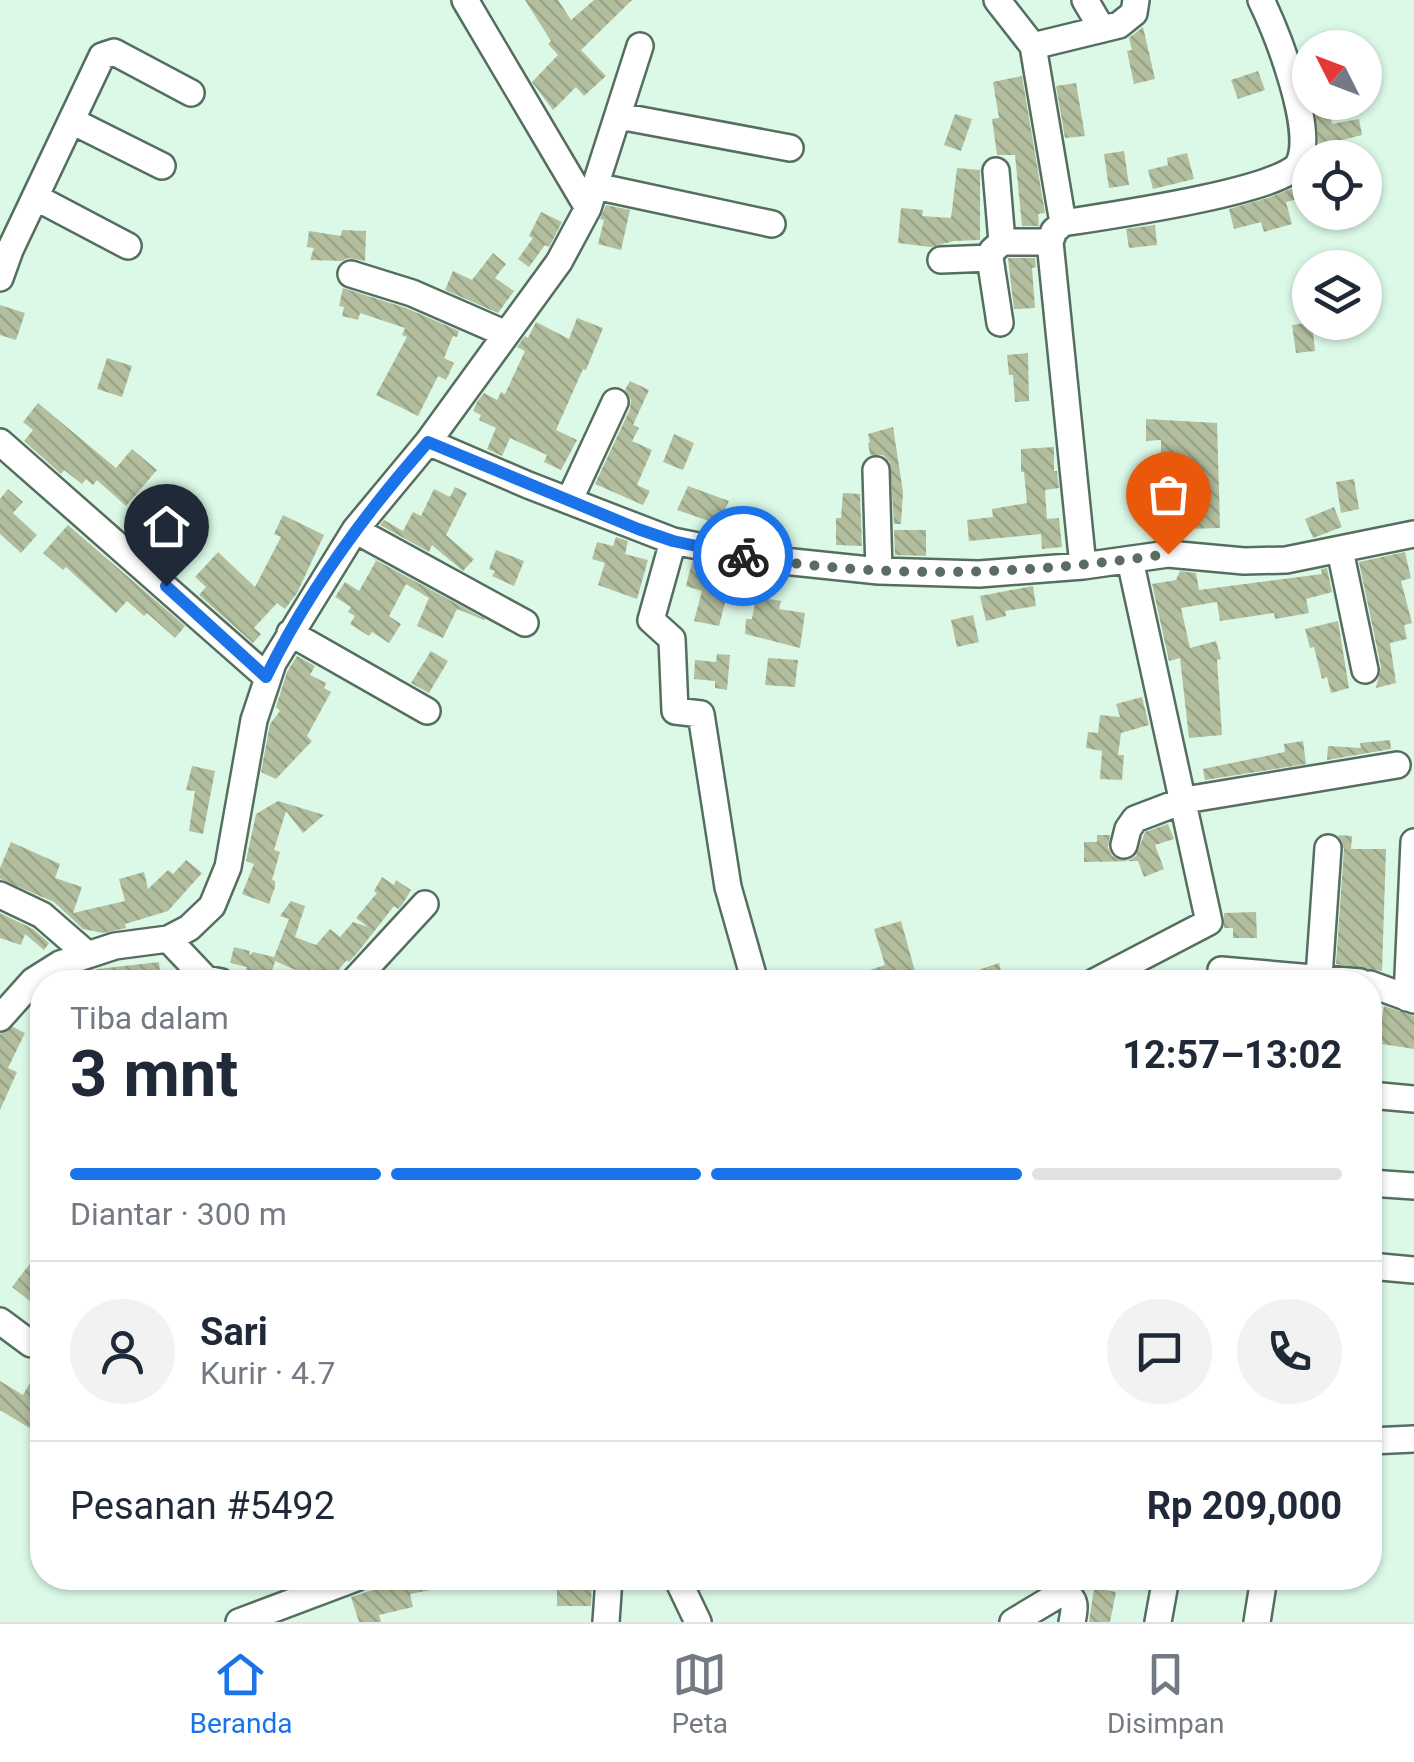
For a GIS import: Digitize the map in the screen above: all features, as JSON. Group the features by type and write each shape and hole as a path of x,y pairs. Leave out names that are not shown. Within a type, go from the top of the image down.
{"street":[{"path":"465,0 592,197 772,224"},
{"path":"997,0 1033,46 1056,232 1084,566"},
{"path":"1085,0 1102,29"},
{"path":"1033,46 1119,24 1134,12 1136,0"},
{"path":"940,260 996,250 1056,232 1275,181 1293,170 1300,160 1302,135 1292,79 1261,0"},
{"path":"50,970 115,946 168,939 202,917 220,892 266,677 355,530 428,442 559,262 592,197 640,46"},
{"path":"0,278 102,56 114,52 191,92"},
{"path":"619,116 790,148"},
{"path":"72,121 162,166"},
{"path":"996,171 1000,323"},
{"path":"35,197 128,246"},
{"path":"351,274 424,298 506,334"},
{"path":"569,501 615,402"},
{"path":"0,442 266,677"},
{"path":"428,442 673,541 764,560 879,571 978,574 1084,566 1168,554 1244,561 1286,560 1414,534"},
{"path":"876,470 879,571"},
{"path":"355,530 526,623"},
{"path":"673,541 651,620 672,639 675,711 701,714 728,886 752,970"},
{"path":"1340,550 1365,670"},
{"path":"1130,560 1221,970"},
{"path":"290,633 427,710"},
{"path":"1124,845 1135,819 1185,800 1397,765"},
{"path":"1382,988 1411,999 1414,842"},
{"path":"1320,970 1328,848"},
{"path":"0,895 42,915 88,955"},
{"path":"364,970 424,904"},
{"path":"1117,970 1209,922"},
{"path":"168,939 200,970"},
{"path":"0,1018 30,984"},
{"path":"1382,1096 1414,1099"},
{"path":"1382,1184 1414,1186"},
{"path":"1382,1267 1414,1270"},
{"path":"0,1321 30,1344"},
{"path":"1382,1440 1414,1439"},
{"path":"239,1622 324,1590"},
{"path":"606,1622 608,1590"},
{"path":"683,1590 698,1622"},
{"path":"1158,1622 1164,1590"},
{"path":"1257,1622 1262,1590"},
{"path":"1013,1622 1062,1592 1072,1598 1075,1606 1072,1622"}],"building":[{"path":"525,0 558,0 571,20 594,0 632,0 581,50 606,76 584,96 576,87 553,110 532,82 558,55"},
{"path":"1143,27 1155,79 1134,84 1127,51 1132,50 1129,38"},
{"path":"1258,71 1265,90 1238,99 1231,80"},
{"path":"1022,76 1045,213 1038,214 1039,226 1022,226 1015,155 997,155 992,119 999,118 993,82"},
{"path":"1076,83 1085,136 1065,138 1056,86"},
{"path":"955,114 972,119 961,151 944,145"},
{"path":"1316,120 1331,120 1332,124 1359,120 1362,135 1318,140"},
{"path":"1124,151 1129,185 1109,188 1104,154"},
{"path":"1187,153 1194,179 1153,189 1148,170 1168,165 1167,158"},
{"path":"957,168 980,170 980,240 931,247 898,243 901,208 923,210 922,216 951,218"},
{"path":"1292,188 1292,200 1286,202 1292,224 1264,232 1261,222 1234,229 1229,209"},
{"path":"606,205 630,210 621,250 598,244 604,220 600,219"},
{"path":"541,212 562,222 549,247 545,245 529,267 518,259 533,238 529,236"},
{"path":"1155,225 1157,245 1129,248 1126,229"},
{"path":"342,230 366,231 365,261 310,260 314,248 307,247 309,231 341,236"},
{"path":"493,253 506,264 495,278 514,291 498,313 445,290 453,271 472,280"},
{"path":"1008,258 1035,258 1035,308 1014,309"},
{"path":"343,288 406,308 459,331 444,358 454,363 446,380 438,376 418,416 376,395 407,337 402,335 405,328 360,313 358,320 342,316 344,307 339,306"},
{"path":"0,305 25,313 16,340 0,335"},
{"path":"577,318 603,328 556,430 577,440 561,470 544,462 547,455 510,438 502,456 487,449 496,428 479,420 481,415 473,411 477,402 484,393 497,400 501,392 505,394 525,351 517,347 525,336 528,338 536,322 569,339"},
{"path":"1294,340 1314,340 1315,351 1296,353"},
{"path":"1028,353 1029,401 1015,402 1007,355"},
{"path":"107,358 132,366 122,397 97,389"},
{"path":"630,381 649,390 633,425 639,428 632,441 652,450 637,485 650,491 643,505 595,484 630,409 631,400 625,390"},
{"path":"38,403 116,468 132,449 157,470 126,506 97,480 93,485 86,479 82,484 64,470 61,474 24,441 33,430 23,422"},
{"path":"1146,419 1217,423 1220,528 1185,529 1185,525 1167,525 1167,519 1148,519 1146,468 1161,468 1161,440 1146,441"},
{"path":"893,427 903,492 901,524 894,524 890,462 883,455 870,455 868,443 868,434"},
{"path":"674,434 694,443 683,470 663,462"},
{"path":"1054,447 1059,488 1045,490 1047,519 1059,518 1062,547 1042,549 1041,534 969,541 967,520 993,517 992,509 1027,503 1021,449"},
{"path":"1354,479 1359,509 1341,513 1336,482"},
{"path":"688,486 729,501 718,524 677,510"},
{"path":"455,487 467,493 446,535 474,559 463,571 432,545 429,552 380,525 384,520 403,531 413,512 421,516 434,489 450,497"},
{"path":"8,489 23,502 13,513 37,535 21,553 0,534 0,499"},
{"path":"843,493 860,494 862,546 836,545 836,518 841,518"},
{"path":"1334,507 1342,527 1313,538 1305,519"},
{"path":"283,515 324,535 297,593 285,609 277,603 254,628 261,634 253,643 199,595 206,587 195,577 218,552 255,587 281,537 274,534"},
{"path":"68,525 185,626 175,638 127,601 116,613 66,567 63,570 43,553"},
{"path":"894,530 926,530 926,556 895,555"},
{"path":"616,537 628,541 625,554 648,560 637,599 598,585 605,563 592,559 597,542 613,546"},
{"path":"496,550 524,561 514,586 492,576 495,571 489,569"},
{"path":"1405,552 1411,578 1401,581 1412,623 1404,625 1407,639 1390,643 1396,683 1376,688 1381,667 1359,562"},
{"path":"372,558 485,619 457,609 443,638 417,626 429,598 406,584 389,616 401,624 389,643 372,632 369,636 350,624 355,616 348,612 351,607 335,597 345,582 359,591 376,561"},
{"path":"692,562 732,576 719,626 694,621 702,591 686,586"},
{"path":"1327,568 1332,592 1306,599 1309,613 1275,619 1274,613 1220,621 1217,602 1181,608 1190,648 1216,641 1221,659 1217,660 1222,735 1189,738 1180,658 1169,661 1152,584 1176,580 1180,571 1196,573 1199,590 1322,574 1321,569"},
{"path":"1033,586 1036,606 1005,611 1006,616 986,621 980,596"},
{"path":"756,597 781,601 779,609 805,613 800,648 745,634 746,619 752,619"},
{"path":"973,615 979,642 957,647 951,620"},
{"path":"1338,621 1349,688 1331,693 1327,677 1322,679 1305,629"},
{"path":"431,651 448,661 429,693 411,683"},
{"path":"717,654 730,655 727,690 715,688 715,681 694,679 695,660 716,662"},
{"path":"297,656 315,666 310,675 326,683 324,688 331,692 307,736 312,741 276,779 261,772 270,724 280,711 276,707 287,672"},
{"path":"768,658 798,660 795,687 765,685"},
{"path":"1142,697 1149,725 1121,733 1118,755 1124,755 1122,780 1100,779 1102,751 1086,748 1088,732 1098,733 1100,715 1120,717 1116,704"},
{"path":"1390,740 1391,749 1327,760 1328,746 1361,748 1360,743"},
{"path":"1303,741 1306,764 1205,780 1203,769 1285,752 1284,744"},
{"path":"192,766 215,771 203,834 189,831 195,791 186,790"},
{"path":"278,801 324,815 303,833 286,811 274,850 280,852 269,904 242,894 254,864 246,861 256,814"},
{"path":"1168,824 1174,839 1155,845 1164,869 1144,877 1138,861 1084,862 1084,842 1097,842 1097,835 1110,835 1108,848 1112,856 1128,861 1136,856 1145,832"},
{"path":"1338,835 1352,836 1351,849 1386,849 1382,971 1336,964 1344,849"},
{"path":"11,842 60,864 55,878 82,887 73,913 125,901 119,879 144,872 148,889 168,870 173,874 186,860 202,873 168,911 103,933 83,929 54,902 0,879 0,868"},
{"path":"382,877 411,890 402,905 398,909 394,906 358,952 338,970 296,970 275,961 272,970 246,970 247,967 230,963 234,947 250,951 249,956 253,952 274,957 289,919 280,916 291,901 305,906 295,937 316,945 330,929 340,937 353,922 368,927 356,918 377,893 374,891"},
{"path":"1256,912 1257,938 1233,938 1233,928 1224,928 1224,913"},
{"path":"0,913 33,929 49,943 44,950 25,934 21,945 0,938"},
{"path":"901,921 915,970 870,970 885,965 874,929"},
{"path":"159,962 160,970 95,970"},
{"path":"999,963 1001,970 978,970"},
{"path":"1384,1006 1414,1016 1414,1049 1382,1044"},
{"path":"13,1027 25,1033 8,1068 17,1072 0,1110 0,1034"},
{"path":"30,1264 30,1301 12,1287"},
{"path":"0,1381 23,1395 30,1382 30,1428 0,1410"},
{"path":"373,1590 430,1590 410,1594 413,1607 379,1615 381,1622 359,1622 351,1597"},
{"path":"557,1590 592,1590 591,1606 557,1606"},
{"path":"1094,1590 1116,1592 1110,1622 1089,1622"}],"way so far":[{"path":"743,556 879,571 978,574 1084,566 1168,554"}],"route":[{"path":"166,586 266,677 355,530 428,442 638,529 743,556"}]}
